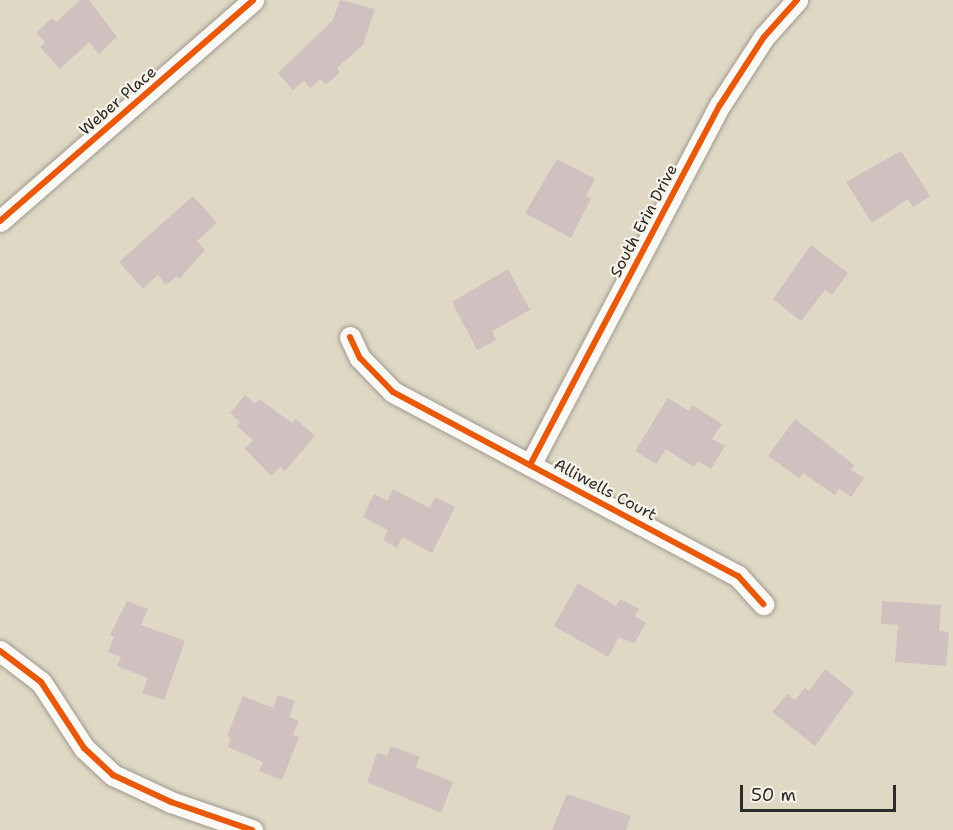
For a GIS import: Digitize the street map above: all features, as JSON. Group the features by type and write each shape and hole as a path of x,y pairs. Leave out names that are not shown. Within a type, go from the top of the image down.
{"street":[{"name":"Weber Place","path":"0,221 253,0"},
{"name":"South Erin Drive","path":"530,465 720,105 764,37 797,0"},
{"name":"Alliwells Court","path":"351,337 365,365 393,392 738,576 763,604"},
{"path":"0,651 41,682 84,748 113,775 171,801 252,830"}],"building":[{"path":"80,0 89,0 117,37 99,54 89,42 60,69 40,47 45,42 36,33 52,18 56,22"},
{"path":"340,0 375,9 363,45 337,68 340,72 326,85 321,79 310,88 304,81 293,90 278,73 333,20"},
{"path":"901,151 930,196 913,207 908,199 872,223 846,182"},
{"path":"557,159 595,179 586,196 591,199 571,238 525,213"},
{"path":"193,196 217,223 197,241 205,250 179,279 177,276 166,285 158,275 143,289 119,262"},
{"path":"811,245 848,273 832,295 825,290 801,321 773,299"},
{"path":"508,269 530,310 492,331 496,340 477,350 452,302"},
{"path":"245,395 255,404 259,399 292,423 296,419 315,436 285,471 280,467 271,476 245,449 253,440 237,426 240,422 230,413"},
{"path":"668,398 689,411 692,405 722,424 712,439 725,446 711,469 698,461 694,467 666,449 656,464 635,451"},
{"path":"795,419 854,465 851,470 864,478 851,497 839,489 835,495 803,473 799,478 768,456"},
{"path":"393,489 430,508 435,497 455,507 432,553 402,537 397,548 383,540 388,530 363,517 374,494 387,501"},
{"path":"578,583 616,606 620,599 639,609 634,616 646,623 634,644 619,637 608,657 554,626"},
{"path":"127,601 148,609 141,625 185,641 164,700 142,693 148,678 117,666 121,657 108,652 114,637 110,635"},
{"path":"882,601 941,605 939,631 949,632 946,666 895,662 898,625 881,624"},
{"path":"825,669 854,692 815,746 772,712 787,694 795,700 805,688 809,691"},
{"path":"278,695 295,701 289,717 299,721 293,735 299,737 282,780 259,771 263,762 228,747 231,737 227,736 243,696 273,708"},
{"path":"391,746 420,757 416,767 453,782 441,813 367,782 377,753 387,756"},
{"path":"567,794 631,816 626,830 552,830"}],"cycle path":[{"path":"0,221 253,0"},
{"path":"530,465 720,105 764,37 797,0"},
{"path":"350,337 360,358 393,392 738,576 763,604"},
{"path":"0,651 41,682 84,748 113,775 171,802 252,830"}]}
